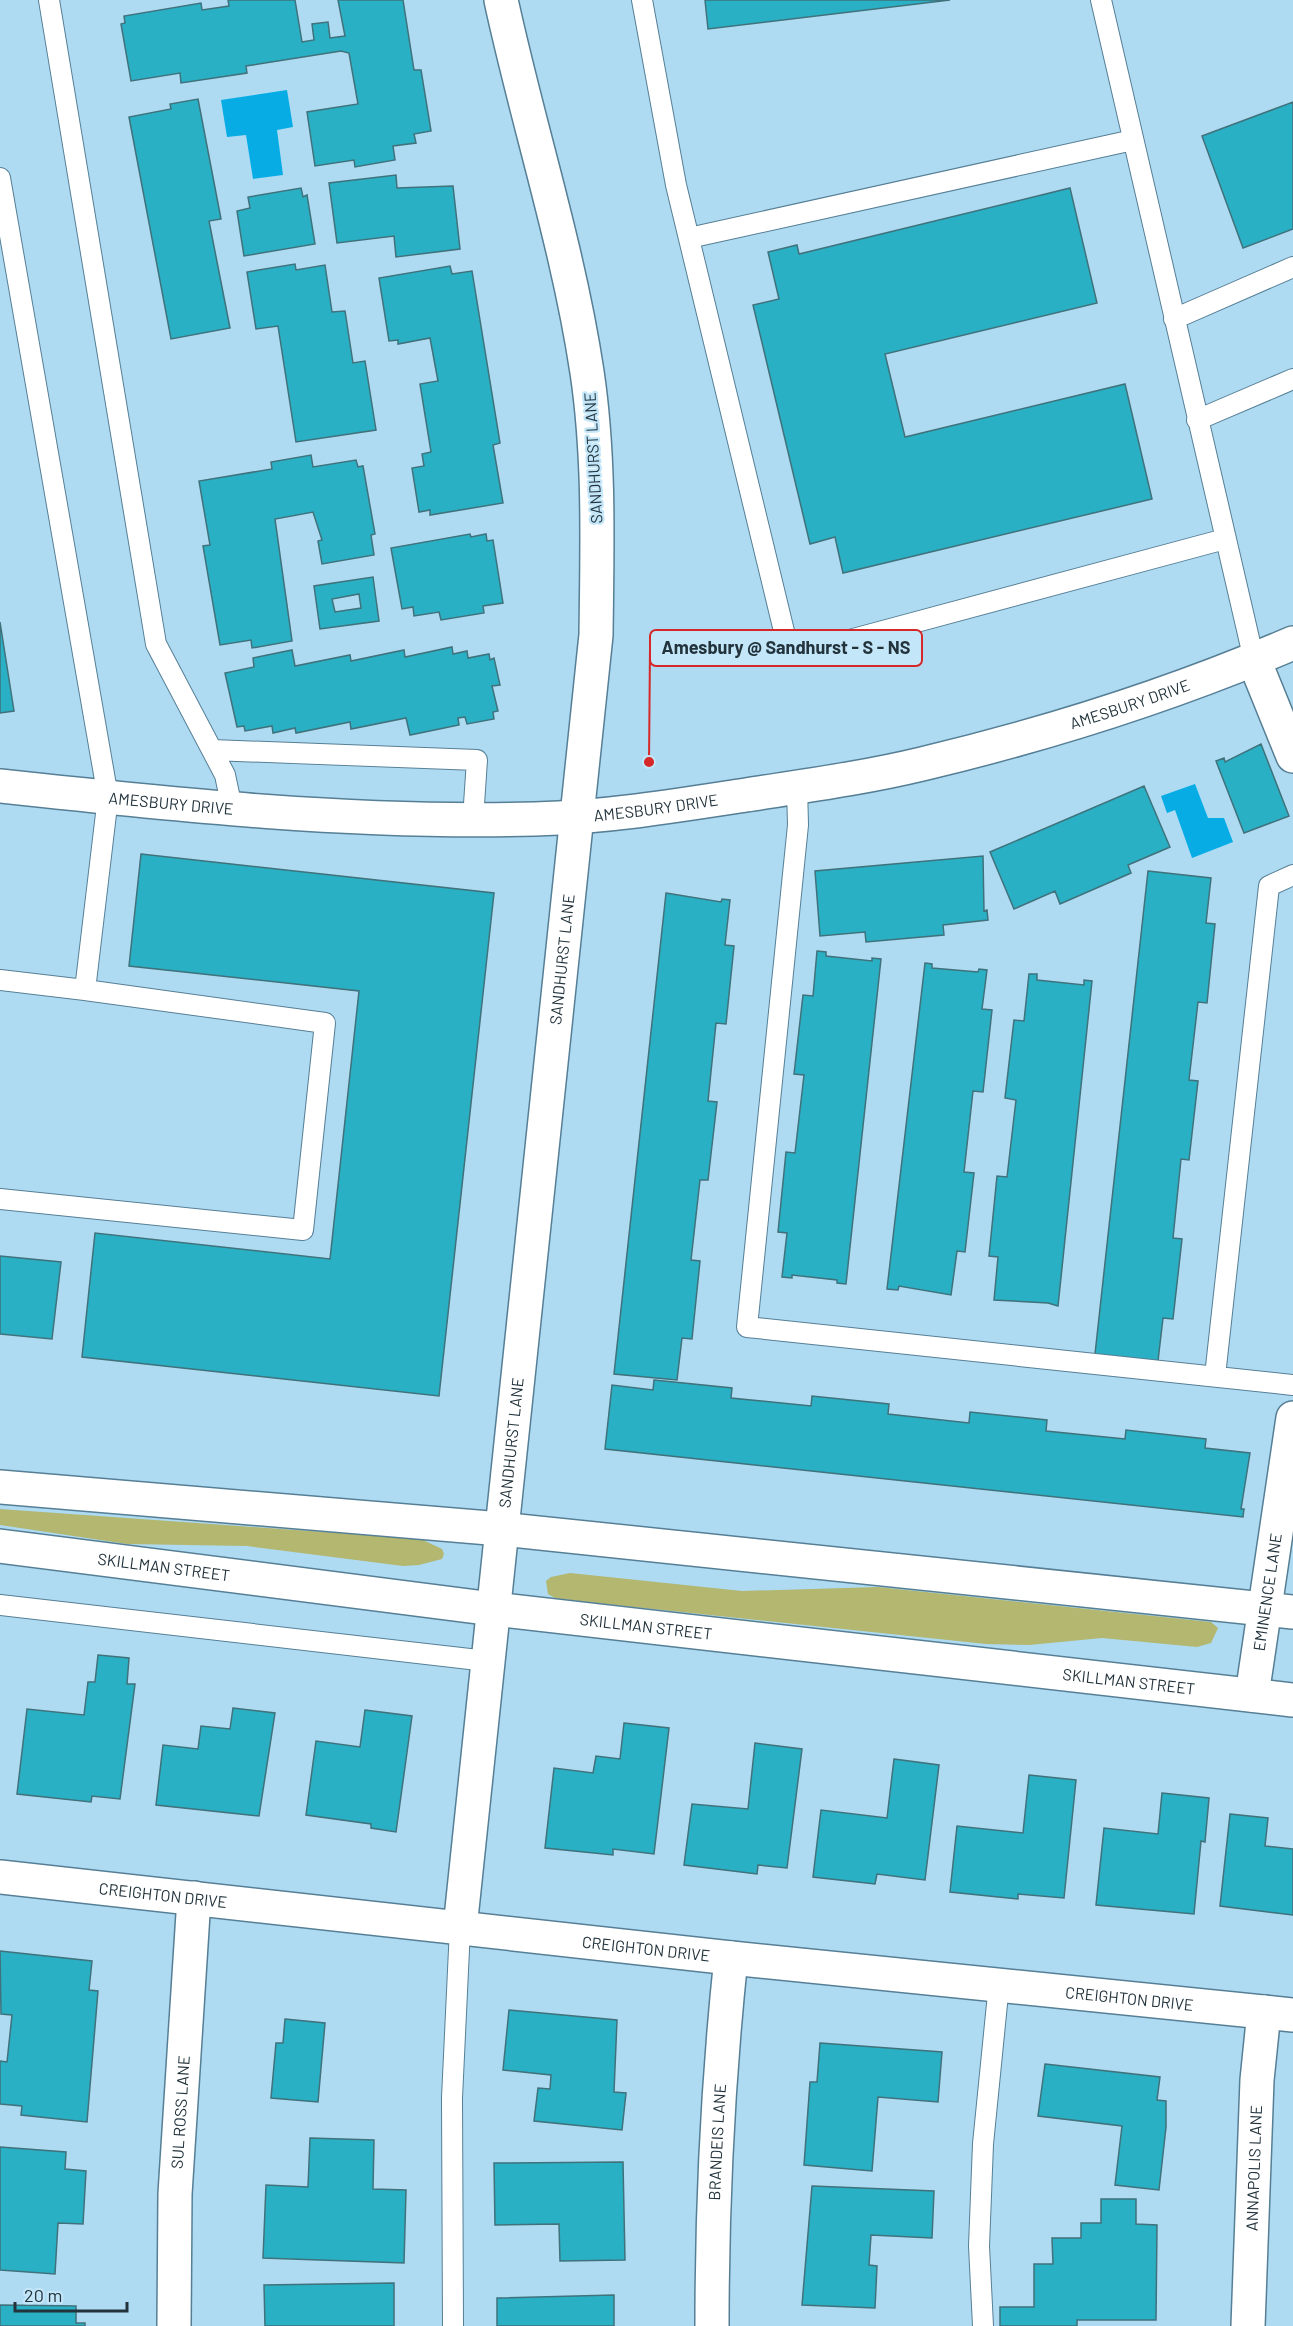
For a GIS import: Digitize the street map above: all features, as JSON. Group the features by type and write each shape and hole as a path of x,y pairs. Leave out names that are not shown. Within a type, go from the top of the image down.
{"street":[{"name":"SANDHURST LANE","path":"460,1928 596,635 598,485 587,374 570,275 501,0"},
{"name":"AMESBURY DRIVE","path":"0,786 232,808 473,819 578,817 632,813 919,765 1042,733 1254,660 1293,643"},
{"path":"1254,660 1293,756"},
{"name":"EMINENCE LANE","path":"1252,1695 1280,1610 1293,1418"},
{"path":"0,1487 501,1529 1280,1610"},
{"name":"SKILLMAN STREET","path":"0,1546 492,1609 1293,1700"},
{"name":"CREIGHTON DRIVE","path":"0,1877 731,1958 1278,2014"},
{"name":"SUL ROSS LANE","path":"174,2326 175,2193 194,1898"},
{"name":"BRANDEIS LANE","path":"712,2326 712,2195 723,2033 731,1958"},
{"name":"ANNAPOLIS LANE","path":"1248,2326 1257,2080 1278,2014"}],"lane":[{"path":"49,0 156,644 225,775 232,808"},
{"path":"642,0 676,185 790,656 1225,539"},
{"path":"1101,0 1254,660"},
{"path":"689,238 1133,140"},
{"path":"0,178 108,797 86,990"},
{"path":"1174,319 1293,267"},
{"path":"1197,420 1293,379"},
{"path":"212,750 477,760 473,819"},
{"path":"797,787 798,825 747,1327 1293,1384"},
{"path":"1215,1376 1269,886 1293,875"},
{"path":"0,980 325,1023 303,1230 0,1199"},
{"path":"0,1605 487,1661"},
{"path":"453,2326 452,2098 460,1928"},
{"path":"983,2326 979,2246 983,2144 999,1984"}],"green space":[{"path":"0,1509 408,1538 423,1540 442,1549 444,1554 442,1559 419,1565 403,1566 247,1546 127,1544 0,1525"},
{"path":"570,1573 742,1591 878,1587 1211,1622 1218,1628 1211,1643 1197,1647 1102,1638 1029,1645 986,1644 587,1602 555,1598 548,1594 546,1581 551,1577"}],"water":[{"path":"287,90 293,127 277,130 283,175 253,179 246,135 227,137 221,100"},
{"path":"1195,784 1208,818 1224,818 1233,842 1192,858 1175,810 1167,813 1161,796"}],"building":[{"path":"228,0 295,0 302,42 314,40 312,24 328,22 330,38 345,36 338,0 403,0 414,70 421,70 431,131 414,134 416,143 393,146 395,160 355,167 354,160 315,166 307,112 358,104 349,53 341,51 246,66 247,73 181,83 180,73 131,81 121,24 125,23 124,16 201,3 202,10 229,6"},
{"path":"705,0 950,0 708,29"},
{"path":"198,99 221,219 209,221 230,328 171,339 129,117 171,109 170,104"},
{"path":"1293,102 1293,229 1243,248 1202,136"},
{"path":"396,175 397,188 453,186 460,249 396,257 394,236 337,243 329,183"},
{"path":"301,188 303,197 307,195 315,244 244,256 237,211 250,208 248,197"},
{"path":"1070,188 1097,303 885,354 905,437 1125,384 1152,499 843,573 835,537 810,544 753,305 779,299 768,252 797,245 799,254"},
{"path":"295,264 296,270 325,265 332,312 345,311 353,363 365,361 376,430 296,442 278,326 256,329 247,272"},
{"path":"450,266 452,274 472,271 500,443 493,445 503,503 430,515 430,510 419,512 412,468 424,466 422,454 431,452 420,384 438,381 430,338 398,344 398,340 389,341 379,278"},
{"path":"311,455 313,467 356,460 358,467 363,466 375,534 371,535 374,555 322,564 318,541 322,540 313,512 275,519 292,641 252,648 251,640 220,645 203,546 210,545 199,481 272,469 271,462"},
{"path":"470,534 471,537 486,534 487,541 493,540 503,603 483,606 484,613 441,620 439,612 414,616 413,607 402,609 391,548"},
{"path":"373,577 379,621 320,629 314,586","holes":["359,594 361,608 335,612 332,599"]},
{"path":"0,622 14,711 0,713"},
{"path":"452,647 453,654 467,651 468,658 489,654 490,660 494,658 500,685 492,686 498,711 493,712 494,719 467,724 465,717 458,718 459,725 410,735 406,718 351,729 350,722 296,733 295,728 273,733 272,726 245,731 244,726 237,727 225,673 254,667 253,658 292,650 295,666 350,655 351,661 404,650 405,657"},
{"path":"1261,744 1289,816 1244,833 1216,761 1224,758 1225,762"},
{"path":"1144,786 1170,847 1128,865 1131,873 1060,904 1055,891 1014,909 990,852"},
{"path":"141,854 494,893 439,1396 82,1357 95,1233 330,1259 359,991 129,966"},
{"path":"983,856 984,911 987,910 988,920 943,925 944,935 866,942 865,932 820,936 815,871"},
{"path":"1148,871 1211,878 1206,923 1215,924 1207,1003 1198,1002 1189,1080 1198,1081 1189,1160 1181,1159 1173,1238 1182,1239 1173,1319 1163,1318 1158,1361 1095,1354"},
{"path":"666,893 721,902 722,899 730,900 725,945 734,946 726,1024 716,1023 708,1101 717,1102 708,1180 700,1180 691,1260 700,1261 692,1339 682,1338 677,1380 614,1374"},
{"path":"817,951 826,952 826,956 872,961 872,958 881,959 846,1284 837,1283 837,1280 792,1275 792,1278 782,1277 787,1233 778,1232 786,1152 795,1153 804,1075 794,1074 803,995 813,996"},
{"path":"925,963 932,964 932,968 978,972 979,969 987,970 982,1009 992,1010 983,1092 973,1091 964,1172 974,1173 965,1252 957,1251 951,1295 899,1286 898,1290 887,1289"},
{"path":"1029,974 1037,974 1037,980 1084,985 1084,980 1092,981 1058,1306 1048,1303 994,1300 998,1257 989,1256 997,1176 1007,1177 1016,1100 1005,1098 1014,1020 1024,1021"},
{"path":"0,1256 61,1262 52,1339 0,1334"},
{"path":"654,1380 732,1388 731,1398 811,1406 812,1396 889,1404 888,1414 969,1423 970,1412 1047,1420 1046,1431 1125,1439 1126,1430 1206,1439 1205,1448 1250,1453 1241,1509 1244,1509 1243,1517 605,1449 612,1385 653,1390"},
{"path":"98,1655 129,1658 127,1684 135,1684 120,1799 92,1796 91,1802 17,1794 27,1709 84,1715 88,1682 95,1682"},
{"path":"233,1708 275,1713 259,1816 156,1805 163,1745 198,1749 201,1726 230,1729"},
{"path":"365,1710 412,1716 396,1832 371,1828 371,1824 306,1815 316,1741 360,1747"},
{"path":"624,1723 669,1728 654,1854 613,1849 613,1855 545,1848 554,1768 593,1773 596,1756 620,1759"},
{"path":"755,1743 802,1749 787,1868 758,1865 757,1874 684,1865 692,1804 748,1809"},
{"path":"894,1759 939,1765 925,1880 877,1874 875,1884 813,1877 821,1810 887,1818"},
{"path":"1029,1775 1076,1780 1064,1898 1018,1894 1018,1899 950,1892 957,1826 1023,1833"},
{"path":"1162,1793 1209,1798 1205,1842 1201,1841 1194,1914 1096,1905 1104,1828 1158,1834"},
{"path":"1230,1814 1268,1818 1265,1846 1293,1849 1293,1915 1220,1906"},
{"path":"0,1951 92,1961 89,1990 98,1991 87,2122 21,2115 22,2106 0,2104 0,2061 7,2062 12,2015 1,2014"},
{"path":"509,2010 617,2020 614,2092 626,2093 622,2130 534,2121 538,2088 550,2089 551,2075 503,2070"},
{"path":"285,2019 325,2023 318,2102 271,2098 276,2043 283,2043"},
{"path":"820,2043 942,2052 938,2102 878,2097 872,2171 804,2165 810,2082 817,2082"},
{"path":"1045,2064 1160,2077 1157,2100 1166,2101 1166,2127 1159,2190 1115,2185 1122,2126 1038,2116"},
{"path":"310,2138 374,2140 373,2189 406,2190 404,2263 263,2258 266,2185 308,2187"},
{"path":"0,2147 66,2152 65,2169 86,2171 83,2224 58,2223 55,2274 0,2270"},
{"path":"623,2162 625,2260 560,2261 559,2224 495,2225 494,2163"},
{"path":"812,2186 934,2191 932,2238 871,2235 869,2265 877,2266 875,2308 802,2305"},
{"path":"1101,2199 1136,2199 1136,2224 1157,2225 1156,2320 1077,2320 1077,2326 1000,2326 1000,2307 1034,2307 1034,2264 1053,2264 1052,2238 1081,2238 1081,2223 1101,2223"},
{"path":"394,2283 394,2326 265,2326 264,2285"},
{"path":"614,2295 614,2326 497,2326 497,2298"},
{"path":"0,2305 76,2306 76,2323 85,2323 85,2326 0,2326"}],"place":[{"name":"Amesbury @ Sandhurst - S - NS","path":"649,762"}]}
